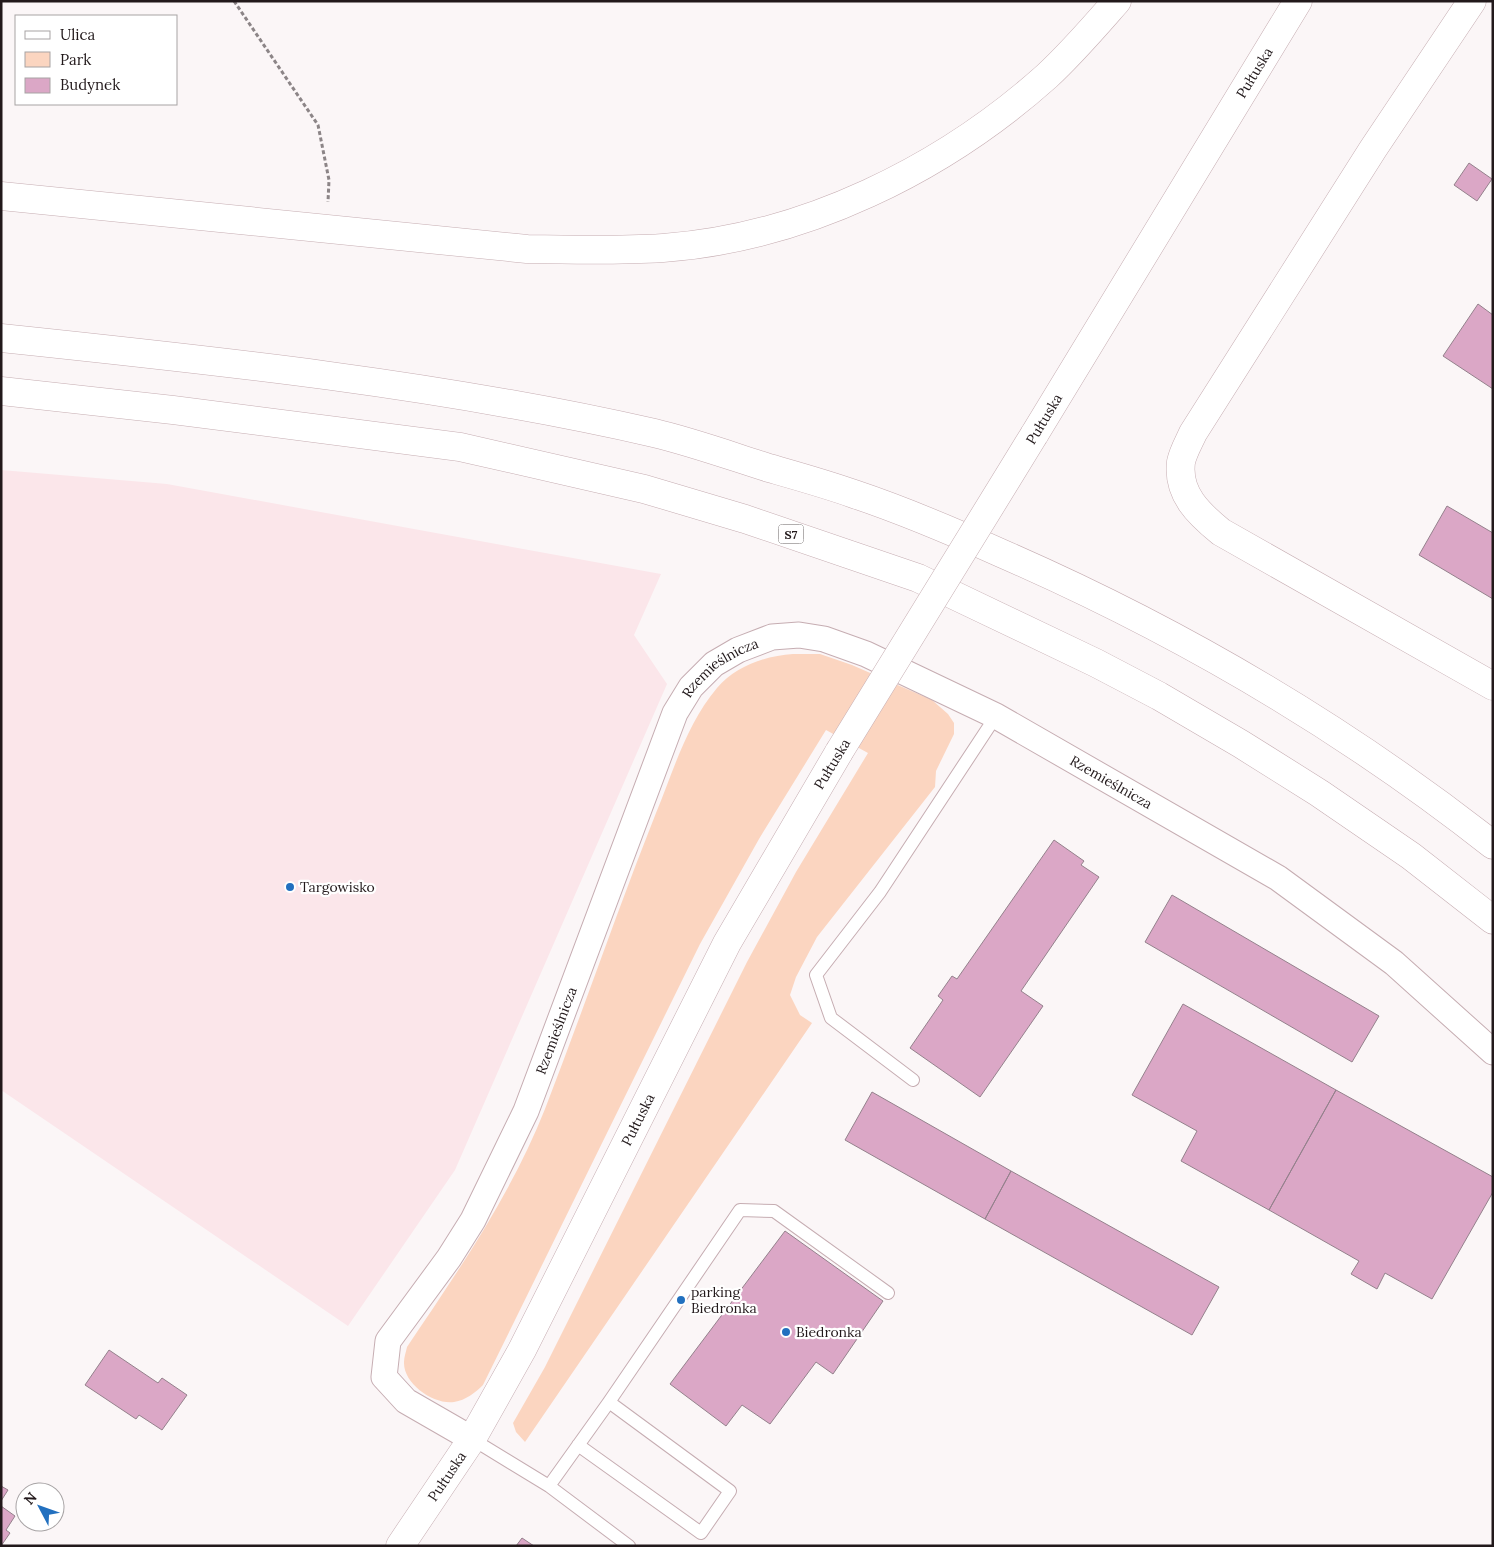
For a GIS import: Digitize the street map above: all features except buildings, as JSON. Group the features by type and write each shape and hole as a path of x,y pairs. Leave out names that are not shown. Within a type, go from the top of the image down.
{"main road":[{"path":"1,196 527,249 594,251 673,247 716,240 772,228 820,213 912,173 959,143 1008,108 1048,75 1117,1"},
{"name":"Pułtuska","path":"400,1546 472,1439 522,1350 727,943 839,752 1298,1"},
{"path":"1472,1 1373,149 1193,433 1182,462 1184,490 1198,514 1222,532 1493,686"},
{"path":"1,338 233,363 488,399 658,434 854,494 944,528 1056,577 1187,644 1273,693 1352,744 1493,845"},
{"name":"S7","path":"1,391 174,410 460,447 644,489 745,519 918,578 1096,663 1224,734 1319,793 1411,856 1493,920"}],"street":[{"name":"Rzemieślnicza","path":"472,1439 406,1401 384,1377 388,1341 449,1258 473,1220 500,1169 526,1111 675,713 691,687 714,664 738,650 772,637 799,635 824,639 866,654 996,716 1278,878 1394,963 1493,1052"}],"lane":[{"path":"913,1080 831,1018 816,975 880,892 996,716"},
{"path":"549,1486 609,1402 740,1210 774,1211 888,1293"},
{"path":"609,1402 730,1491 702,1533 704,1546"},
{"path":"472,1439 549,1486 629,1546"},
{"path":"578,1445 702,1533"}],"path":[{"path":"234,1 318,125 330,180 327,230"}],"shaded area":[{"name":"Targowisko","path":"1,470 167,484 661,574 634,635 667,684 455,1170 348,1326 1,1090"}],"green space":[{"path":"793,654 820,654 852,665 932,700 948,714 954,723 954,734 936,771 935,787 817,937 796,977 790,995 800,1015 812,1023 525,1442 516,1432 513,1423 545,1367 747,962 796,872 868,753 826,730 759,839 700,944 483,1385 470,1396 454,1402 446,1402 429,1396 414,1385 405,1370 404,1360 407,1347 482,1232 500,1202 531,1141 545,1109 675,765 697,717 717,688 742,668 772,657"}],"place":[{"name":"Targowisko","path":"290,887"},
{"name":"parking Biedronka","path":"681,1300"},
{"name":"Biedronka","path":"786,1332"}]}
